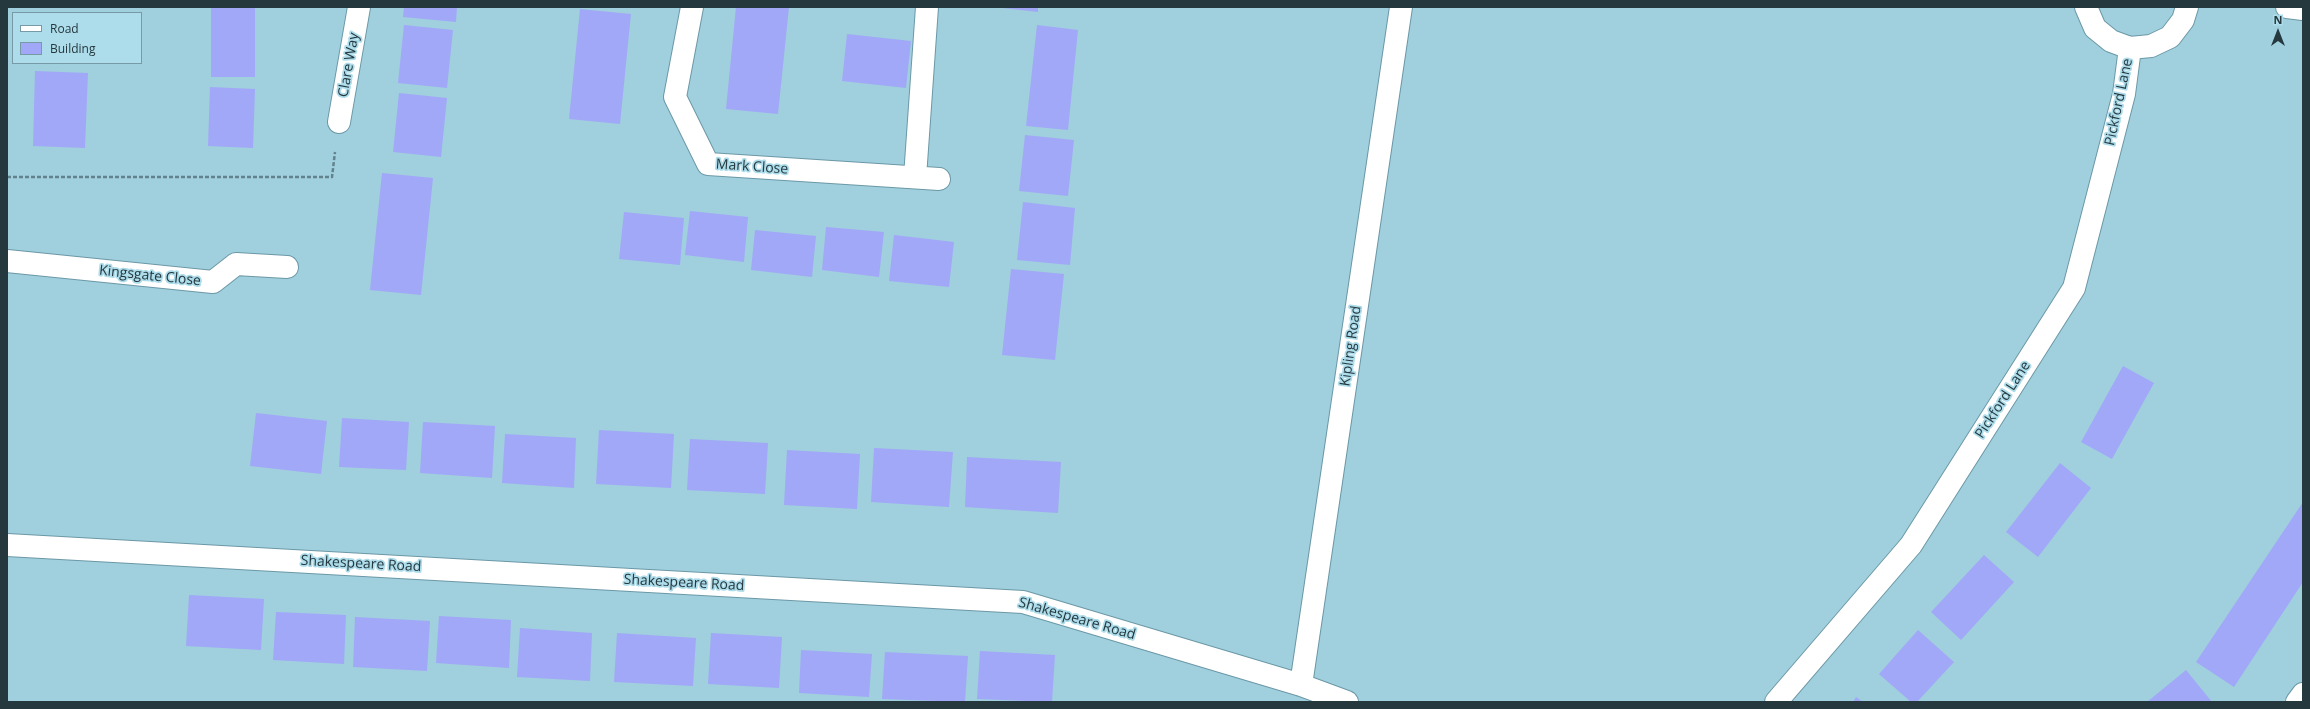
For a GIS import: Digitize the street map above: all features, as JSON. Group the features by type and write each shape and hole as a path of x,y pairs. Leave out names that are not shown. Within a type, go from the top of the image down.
{"street":[{"name":"Clare Way","path":"339,122 359,7"},
{"name":"Mark Close","path":"692,7 675,97 708,164 939,179"},
{"path":"915,177 927,7"},
{"name":"Kipling Road","path":"1301,685 1401,7"},
{"path":"2086,7 2095,28 2111,41 2130,48 2151,46 2170,37 2183,20 2187,7"},
{"path":"2287,7 2303,9"},
{"name":"Pickford Lane","path":"1776,702 1910,545 2074,288 2124,94 2130,48"},
{"name":"Kingsgate Close","path":"7,261 213,282 236,264 287,267"},
{"name":"Shakespeare Road","path":"7,545 1023,602 1301,685 1347,702"},
{"path":"2298,702 2303,694"}],"path":[{"path":"7,177 332,177 339,122"}],"building":[{"path":"211,7 255,7 255,77 211,77"},
{"path":"404,7 457,7 456,22 403,17"},
{"path":"736,7 789,7 778,114 726,109"},
{"path":"994,7 1038,7 1038,12"},
{"path":"580,9 631,14 620,124 569,119"},
{"path":"404,25 453,30 447,88 398,83"},
{"path":"1037,25 1078,30 1068,130 1026,126"},
{"path":"847,34 911,41 906,88 842,81"},
{"path":"35,71 88,73 85,148 33,146"},
{"path":"210,87 255,89 253,148 208,146"},
{"path":"399,93 447,98 441,157 393,152"},
{"path":"1025,135 1074,140 1068,196 1019,191"},
{"path":"382,173 433,178 421,295 370,290"},
{"path":"1023,202 1075,208 1070,265 1017,260"},
{"path":"690,211 748,217 744,262 685,255"},
{"path":"624,212 684,218 680,265 619,259"},
{"path":"826,227 884,232 879,277 822,270"},
{"path":"755,230 816,236 812,277 751,270"},
{"path":"894,235 954,242 949,287 889,281"},
{"path":"1011,269 1064,274 1055,360 1002,355"},
{"path":"2123,366 2154,383 2112,459 2081,442"},
{"path":"256,413 327,421 321,474 250,466"},
{"path":"342,418 409,422 406,470 339,467"},
{"path":"423,422 495,426 492,478 420,473"},
{"path":"599,430 674,434 671,488 596,484"},
{"path":"505,434 576,438 574,488 502,483"},
{"path":"690,439 768,443 765,494 687,490"},
{"path":"874,448 953,452 949,507 871,502"},
{"path":"787,450 860,454 857,509 784,505"},
{"path":"967,457 1061,462 1058,513 965,507"},
{"path":"2060,463 2091,488 2038,557 2006,532"},
{"path":"2303,502 2303,582 2234,687 2196,662"},
{"path":"1984,555 2014,582 1961,640 1931,612"},
{"path":"189,595 264,599 261,650 186,646"},
{"path":"276,612 346,615 344,664 273,660"},
{"path":"439,616 511,620 509,668 436,663"},
{"path":"355,617 430,621 427,671 353,667"},
{"path":"520,628 592,633 590,681 517,677"},
{"path":"1918,630 1954,662 1917,702 1911,702 1879,674"},
{"path":"617,633 696,638 693,686 614,682"},
{"path":"711,633 782,637 779,688 708,684"},
{"path":"801,650 872,654 869,697 799,693"},
{"path":"980,651 1055,655 1052,702 977,699"},
{"path":"885,652 968,656 965,702 882,699"},
{"path":"2186,670 2212,702 2147,702"},
{"path":"1856,697 1863,702 1853,702"}]}
